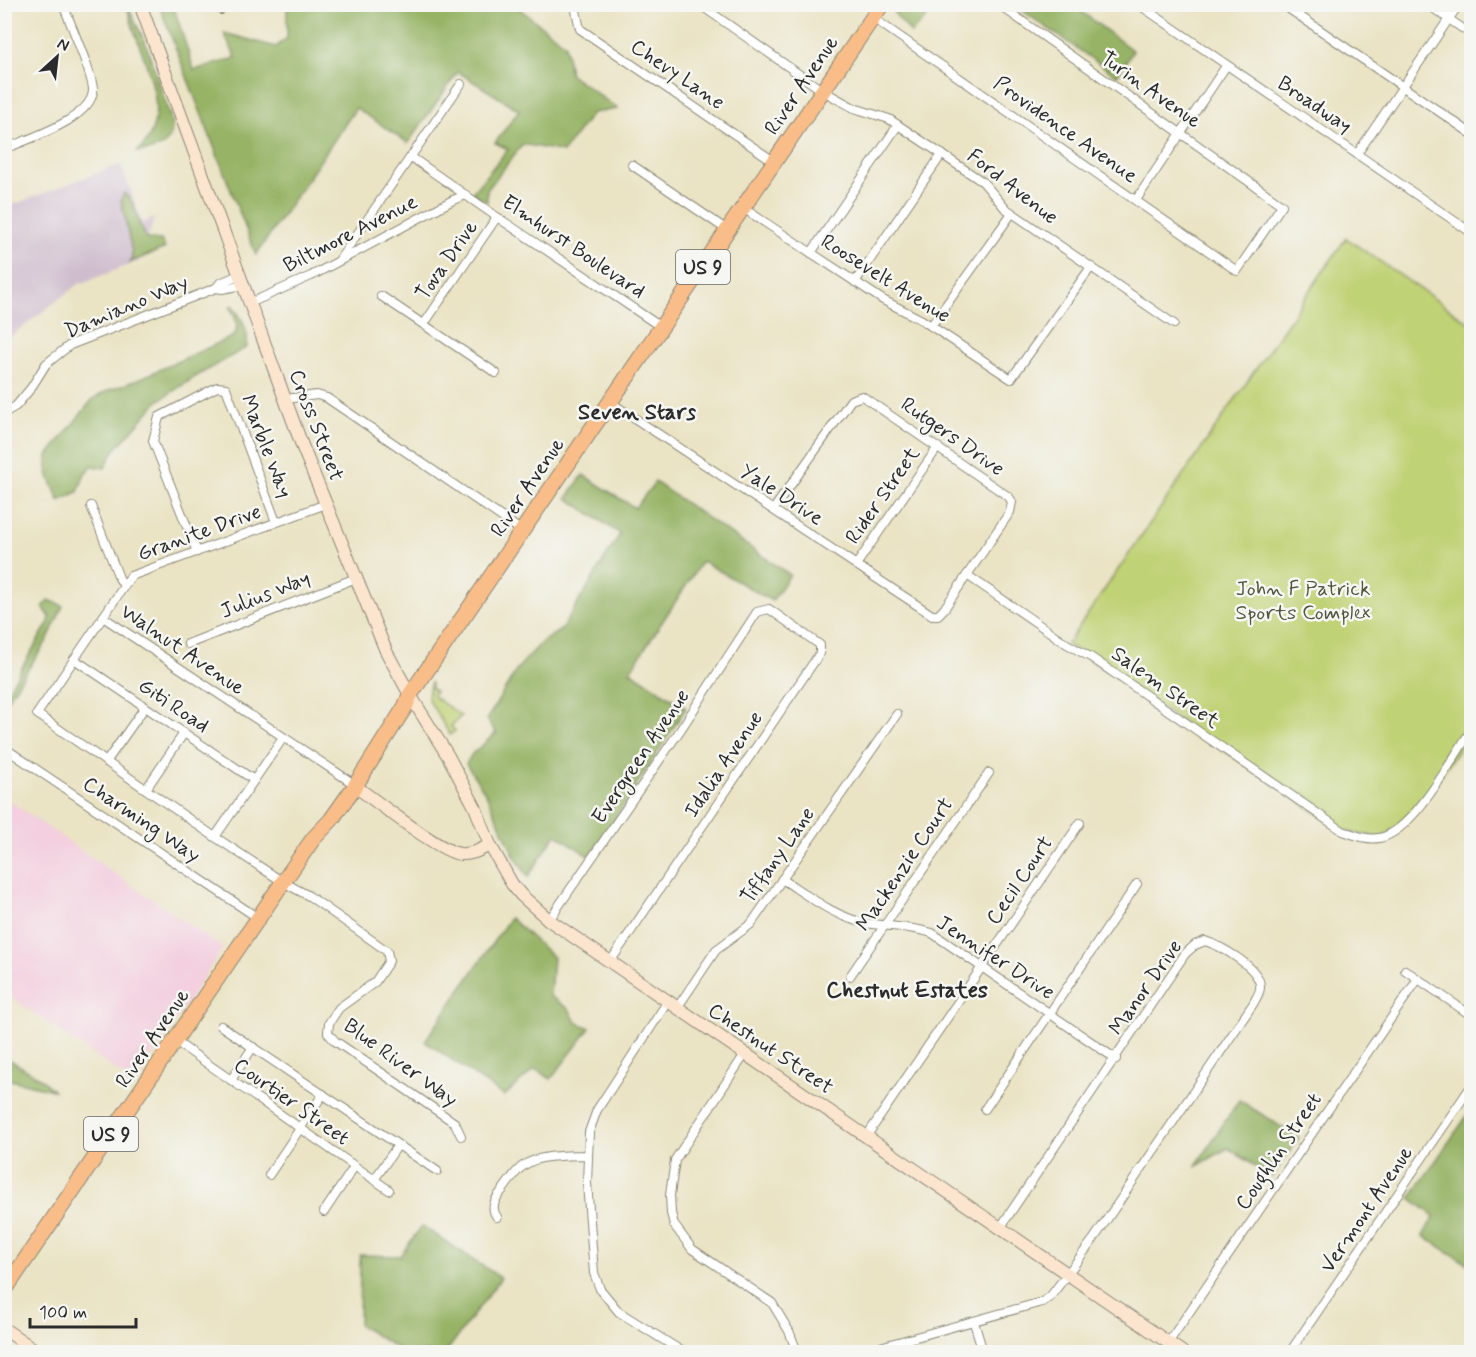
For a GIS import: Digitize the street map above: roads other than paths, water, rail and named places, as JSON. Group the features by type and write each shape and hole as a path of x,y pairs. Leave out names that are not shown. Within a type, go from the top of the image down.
{"highway":[{"name":"River Avenue","path":"4,1291 313,839 325,815 352,783 401,703 410,695 882,4"}],"street":[{"path":"4,148 12,147 74,117 88,105 93,91 90,76 63,4"},
{"name":"Cross Street","path":"140,4 285,399 386,651 448,756 475,807 490,845"},
{"name":"Ford Avenue","path":"699,4 823,91 854,108 890,119 942,154 983,182 1012,213 1174,324"},
{"name":"Turin Avenue","path":"998,4 1282,204 1237,271"},
{"name":"Broadway","path":"1138,4 1472,233"},
{"path":"1282,4 1472,134"},
{"path":"1426,4 1472,35"},
{"path":"1357,154 1459,4"},
{"name":"Chevy Lane","path":"575,6 580,29 774,162"},
{"name":"Providence Avenue","path":"873,18 1237,271"},
{"path":"1136,200 1226,66"},
{"path":"339,260 461,84"},
{"path":"811,253 898,125"},
{"path":"855,282 942,154"},
{"name":"Elmhurst Boulevard","path":"411,157 661,327"},
{"path":"632,165 728,230"},
{"name":"Biltmore Avenue","path":"250,303 310,276 466,195"},
{"name":"Roosevelt Avenue","path":"743,208 882,300 931,326 1011,379 1091,267"},
{"path":"931,326 1012,213"},
{"name":"Tova Drive","path":"424,324 497,217"},
{"name":"Damiano Way","path":"4,413 16,406 46,364 70,345 216,288 220,283 241,280"},
{"name":"Tova Drive","path":"381,296 496,373"},
{"name":"Marble Way","path":"197,552 153,441 159,417 217,387 226,388 276,522"},
{"path":"285,399 317,395 327,398 522,531"},
{"name":"Rutgers Drive","path":"773,510 851,400 862,396 1009,497 1012,505 967,575"},
{"name":"Yale Drive","path":"610,402 934,615 938,615 944,609 967,575"},
{"name":"Rider Street","path":"856,564 938,447"},
{"name":"Granite Drive","path":"103,617 131,576 326,504"},
{"path":"91,506 124,586"},
{"name":"Salem Street","path":"967,575 1343,831 1363,838 1381,838 1400,828 1414,816 1472,729"},
{"name":"Julius Way","path":"188,644 356,578"},
{"name":"Idalia Avenue","path":"610,962 820,653 820,645 784,618 769,609 759,612"},
{"name":"Evergreen Avenue","path":"549,920 681,729 756,612 759,612"},
{"name":"Walnut Avenue","path":"283,882 38,714 103,617 352,783"},
{"name":"Giti Road","path":"74,659 254,780"},
{"path":"106,762 145,707"},
{"name":"Tiffany Lane","path":"683,1353 619,1311 600,1289 594,1273 587,1183 590,1132 597,1110 673,1004 716,950 751,924 897,714"},
{"path":"146,789 184,733"},
{"path":"215,837 283,738"},
{"name":"Charming Way","path":"6,749 258,918"},
{"name":"Mackenzie Court","path":"850,976 989,773"},
{"path":"352,783 426,836 457,854 470,854 490,845"},
{"name":"Cecil Court","path":"866,1137 1080,822"},
{"name":"Chestnut Street","path":"490,845 520,895 549,920 1182,1353"},
{"name":"Jennifer Drive","path":"782,879 841,914 864,923 918,928 932,933 1116,1059"},
{"name":"Blue River Way","path":"283,882 309,896 384,947 389,955 387,966 375,982 339,1008 329,1023 330,1037 455,1123 460,1136"},
{"path":"985,1109 1137,884"},
{"name":"Manor Drive","path":"1000,1228 1185,954 1195,945 1205,941 1218,945 1246,964 1259,978 1261,988 1253,1004 1068,1274"},
{"path":"1405,970 1472,1016"},
{"name":"Coughlin Street","path":"1168,1343 1418,979"},
{"path":"221,1026 437,1171"},
{"name":"Courtier Street","path":"175,1041 389,1190"},
{"path":"231,1080 253,1047"},
{"path":"745,1054 675,1160 670,1195 671,1213 674,1225 692,1249 772,1303 789,1331 797,1353"},
{"name":"Vermont Avenue","path":"1290,1353 1472,1085"},
{"path":"269,1175 323,1094"},
{"path":"374,1180 398,1146"},
{"path":"497,1217 494,1213 497,1197 522,1166 539,1159 588,1155"},
{"path":"324,1212 354,1167"},
{"path":"862,1353 1042,1302 1050,1297 1068,1274"},
{"path":"974,1322 983,1353"},
{"path":"4,1329 38,1353"}],"district":[{"name":"Seven Stars","path":"637,411"},
{"name":"Chestnut Estates","path":"907,989"}],"park label":[{"name":"John F Patrick Sports Complex","path":"1303,600"}]}
